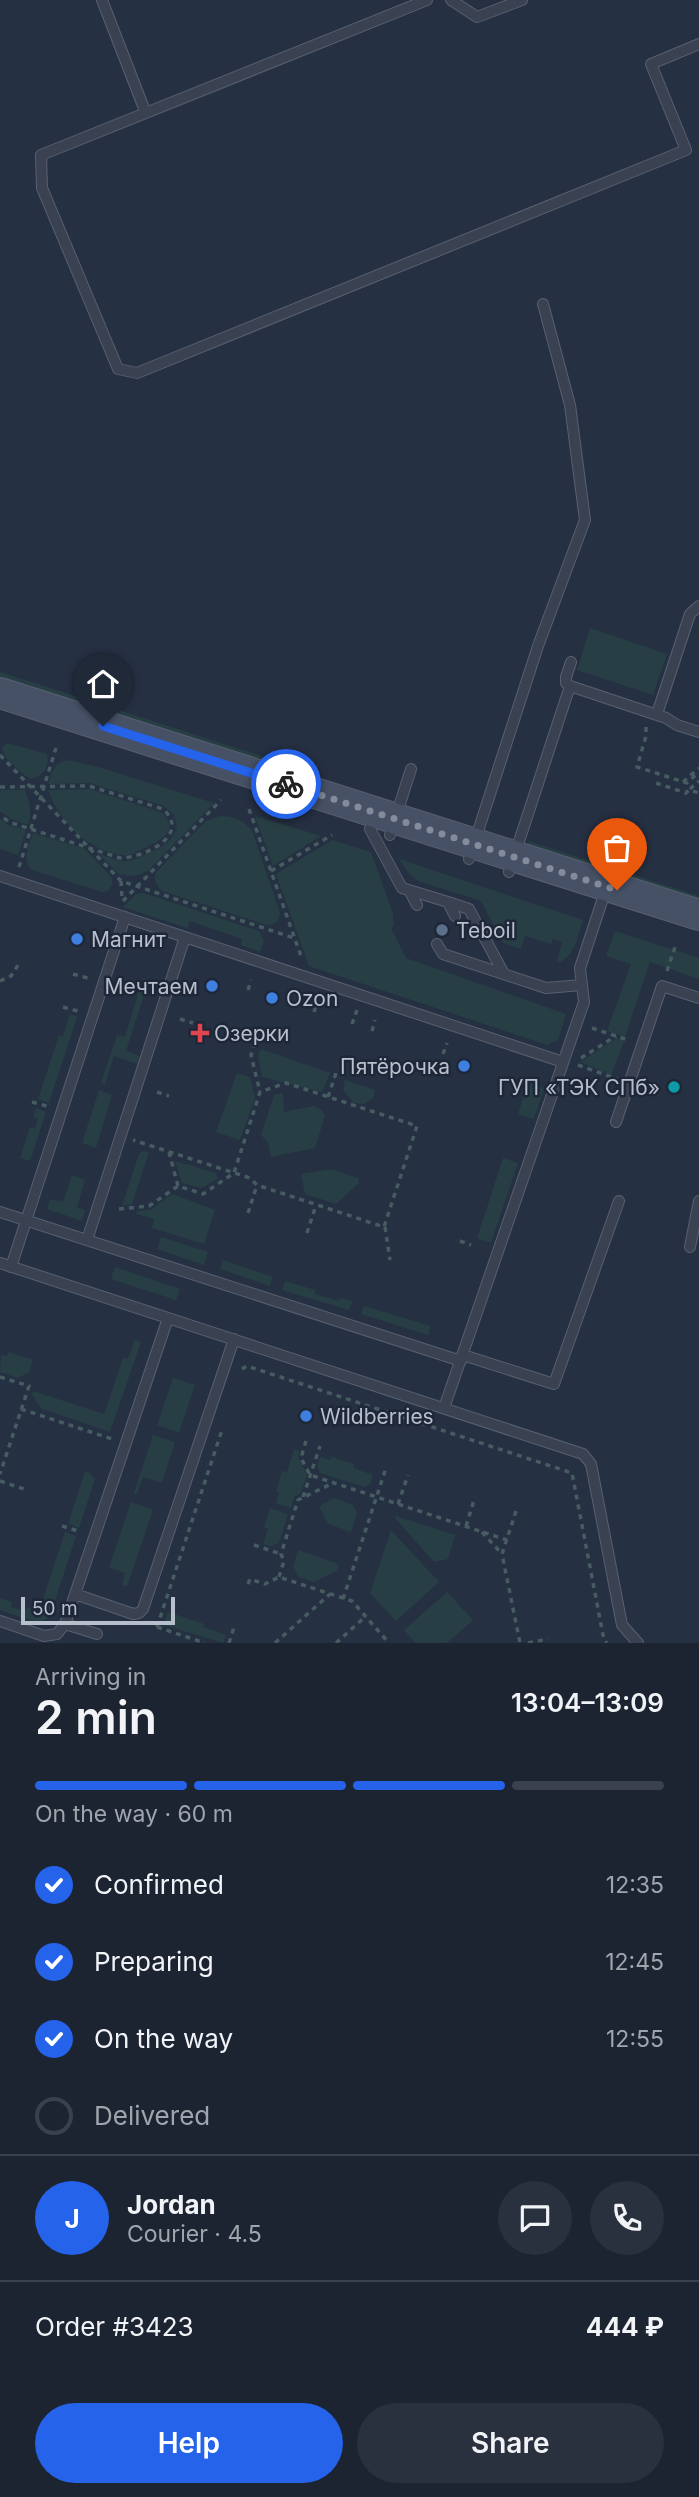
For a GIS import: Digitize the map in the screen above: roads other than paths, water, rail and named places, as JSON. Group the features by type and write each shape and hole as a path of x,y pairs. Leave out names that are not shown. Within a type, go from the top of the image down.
{"main road":[{"path":"0,693 285,780 385,828 471,851 604,894 699,915"},
{"path":"0,712 285,780"},
{"path":"604,894 687,939"}],"lane":[{"path":"102,0 145,111"},
{"path":"427,0 41,155 42,188 118,369 137,373 686,150 651,64 699,44"},
{"path":"451,0 477,18 522,0"},
{"path":"471,851 538,646 585,520 570,405 543,304"},
{"path":"651,713 690,614 699,606"},
{"path":"571,662 566,677 570,686 651,713 699,733"},
{"path":"511,864 570,686"},
{"path":"411,769 385,828 402,888 469,909 504,974"},
{"path":"0,876 563,1062"},
{"path":"409,890 416,905"},
{"path":"444,1408 584,1002 580,968 604,894"},
{"path":"447,902 455,916"},
{"path":"125,917 27,1220 6,1265 583,1454 592,1464 622,1625 638,1643"},
{"path":"87,1240 186,937"},
{"path":"437,944 443,954 545,988 582,985"},
{"path":"476,956 482,967"},
{"path":"616,1122 662,986 699,998"},
{"path":"0,1212 462,1358 554,1384 619,1201"},
{"path":"690,1247 699,1201"},
{"path":"0,1622 44,1636 57,1634 65,1624 168,1318"},
{"path":"75,1594 133,1614 143,1609 234,1339"},
{"path":"65,1624 97,1634"}],"place":[{"name":"Teboil","path":"442,930"},
{"name":"Магнит","path":"77,939"},
{"name":"Мечтаем","path":"212,986"},
{"name":"Ozon","path":"272,998"},
{"name":"Озерки","path":"200,1033"},
{"name":"Пятёрочка","path":"464,1066"},
{"name":"ГУП «ТЭК СПб»","path":"674,1087"},
{"name":"Wildberries","path":"306,1416"}]}
